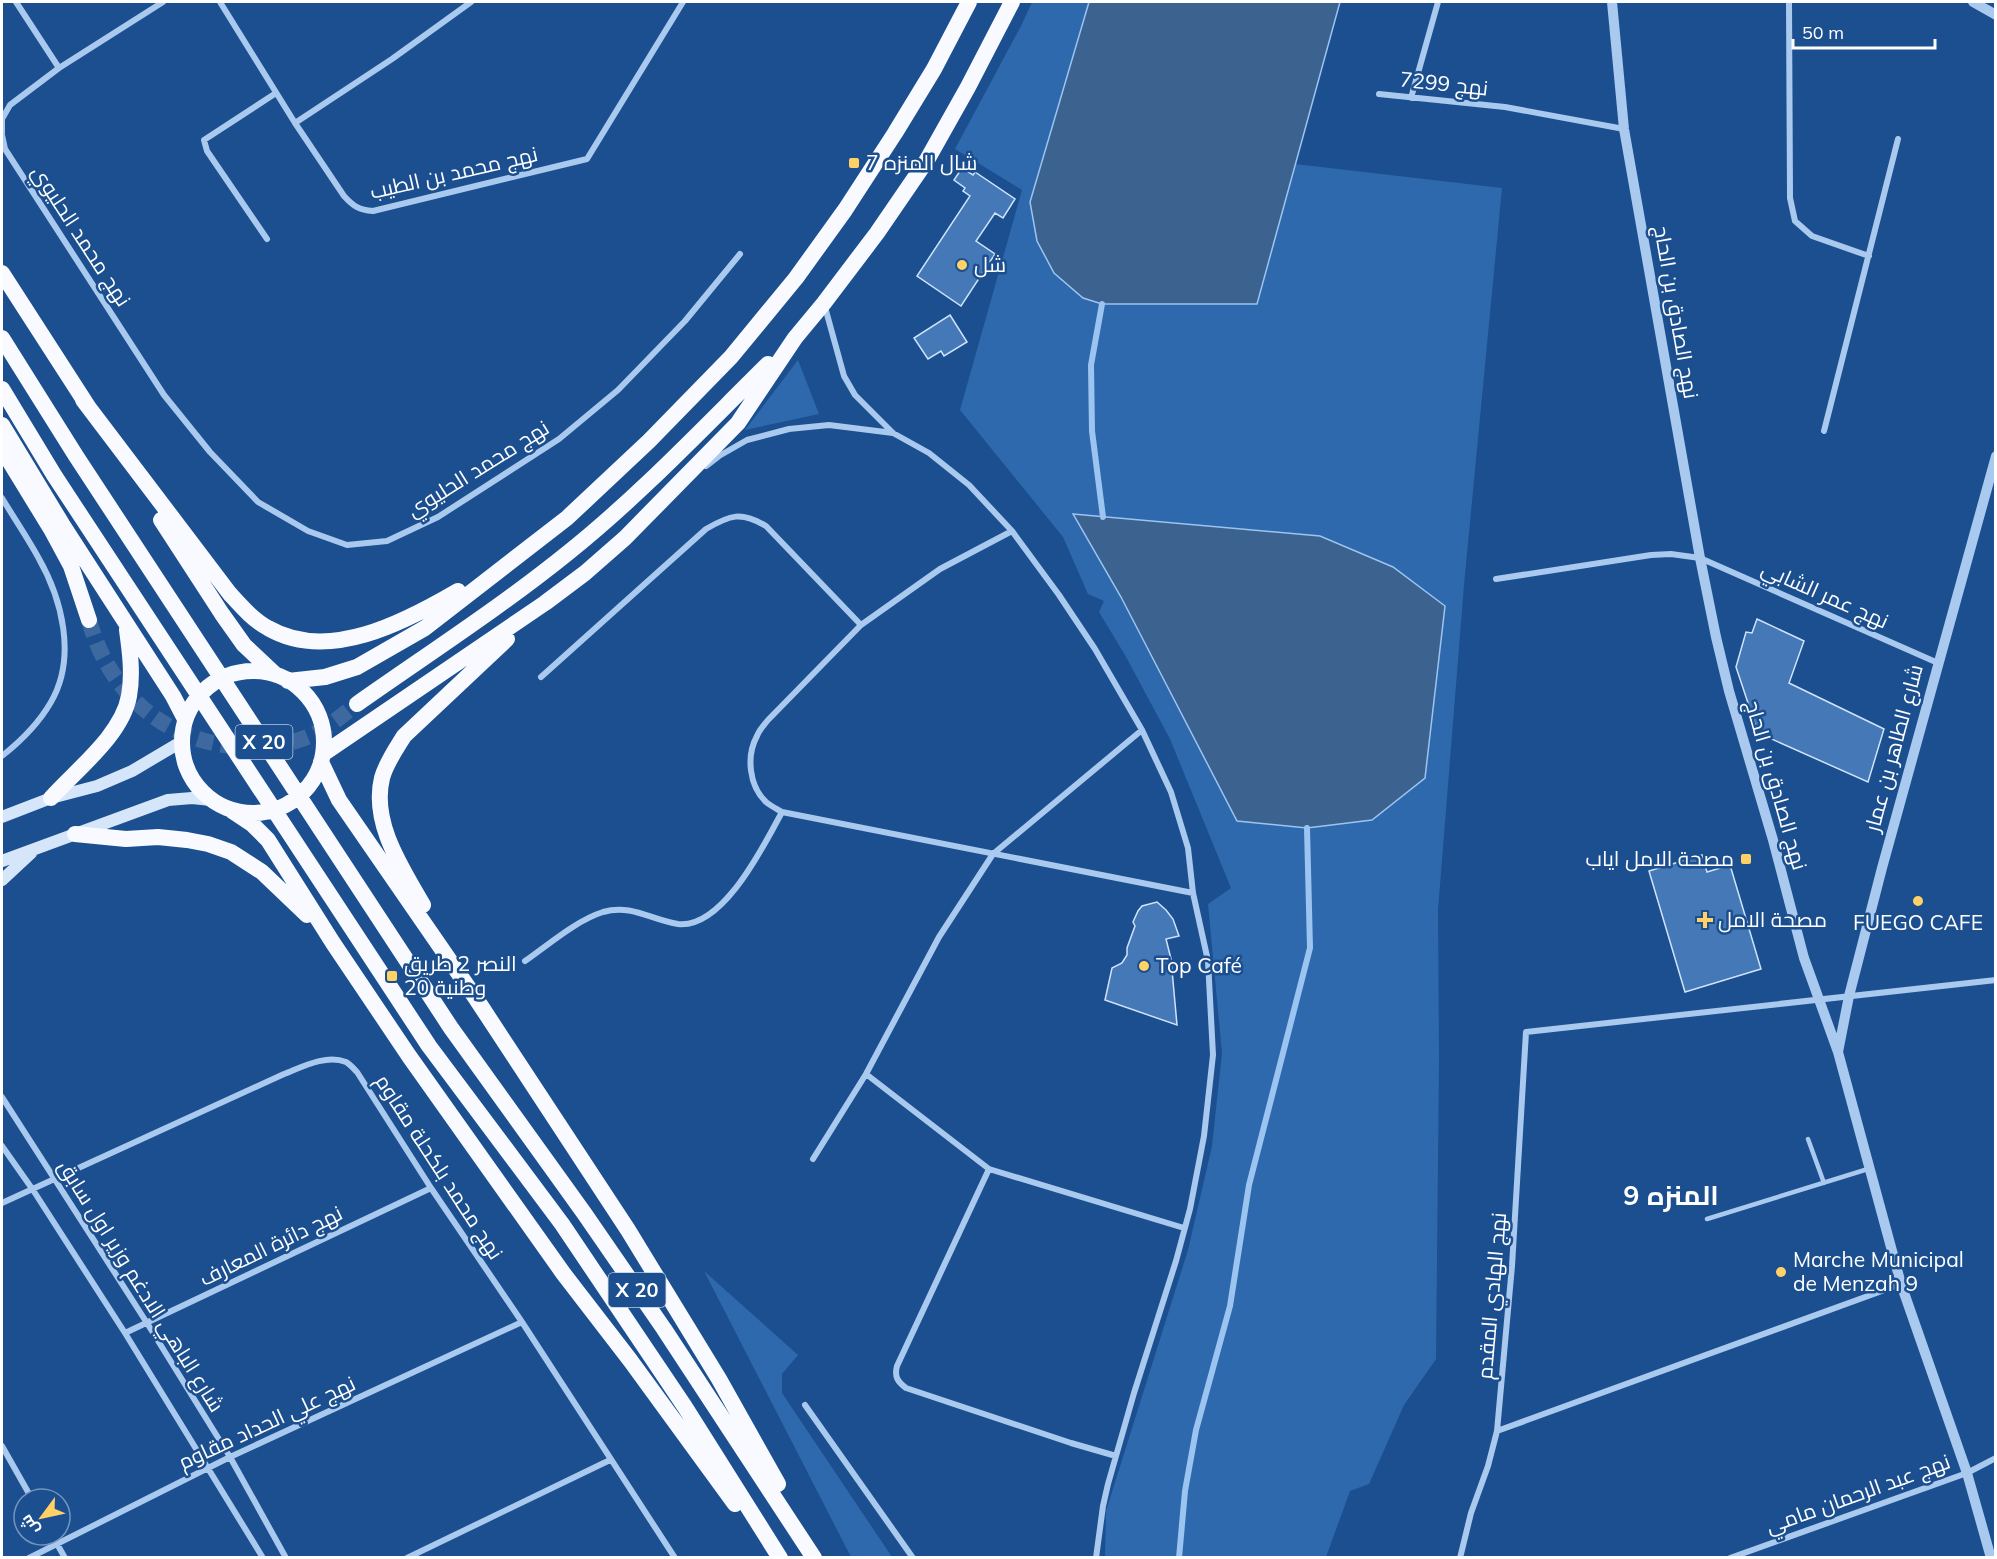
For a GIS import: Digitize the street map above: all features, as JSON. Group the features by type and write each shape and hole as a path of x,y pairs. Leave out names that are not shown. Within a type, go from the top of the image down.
{"highway":[{"path":"773,1557 630,1360 563,1273 409,1056 333,943 268,840 252,824 211,800 195,784 185,764 181,742 185,719 196,699 212,684 232,674 254,671 282,678 325,677 357,667 425,628 567,518 649,441 731,357 796,278 845,210 895,133 934,69 969,2"},
{"path":"357,704 528,584 571,551 648,483 795,338 877,233 927,160 1012,2"},
{"path":"2,273 244,645 282,678 305,694 317,712 323,732 322,758 311,783 296,799 276,810 254,814 231,810"},
{"name":"X 20","path":"2,338 76,456 451,1028 658,1319 814,1557"},
{"path":"322,758 545,603 626,538 738,423 795,338"},
{"name":"X 20","path":"2,389 54,475 429,1046 562,1224 685,1407 780,1557"},
{"path":"84,400 230,594 267,628 284,635 309,642 331,642 364,634 420,613 516,557"},
{"path":"2,425 62,524 173,696 185,719"},
{"path":"2,449 71,566 89,620"},
{"path":"477,1000 395,855 385,827 380,800 382,777 404,736 545,603"},
{"path":"51,798 117,728 129,697 131,666 127,626"},
{"path":"322,758 339,800 477,1000 628,1230 718,1379 820,1557"},
{"path":"75,834 126,839 158,837 188,840 231,852 262,872 292,899 333,943"}],"main road":[{"path":"3,816 51,798 97,786 132,771 181,742"},
{"path":"2,861 168,800 192,798 211,800"},
{"path":"2,880 36,849"}],"street":[{"path":"16,2 59,68"},
{"name":"نهج محمد الحليوي","path":"163,2 59,68 10,105 2,119 5,149 164,395 210,452 258,502 308,531 347,545 387,541 438,516 559,440 618,390 685,321 740,254"},
{"name":"نهج محمد بن الطيب","path":"220,2 295,123 345,196 351,204 361,210 372,211 587,159 683,2"},
{"path":"295,123 471,2"},
{"path":"1411,98 1438,2"},
{"name":"نهج الصادق بن الحاج","path":"1612,2 1624,129 1700,558 1729,691 1773,840 1804,958 1838,1052 1901,1284 1967,1473 1991,1557"},
{"path":"1789,2 1790,198 1795,221 1812,236 1869,256"},
{"path":"1973,2 1995,15"},
{"path":"267,239 207,151 204,140 276,93"},
{"name":"نهج 7299","path":"1379,94 1505,107 1624,129"},
{"path":"1824,431 1898,139"},
{"path":"824,303 844,376 855,395 893,433 928,453 969,486 1012,531 1059,595 1095,649 1142,730 1171,792 1188,848 1193,893 1208,961 1213,1055 1204,1136 1176,1261 1102,1506 1096,1557"},
{"path":"662,501 719,456 747,440 789,429 829,424 893,433"},
{"name":"شارع الطاهر بن عمار","path":"1838,1052 1849,996 1882,868 1995,456"},
{"path":"2,498 39,558 61,609 65,646 62,673 52,701 28,733 2,756"},
{"path":"541,676 706,530 722,520 736,516 751,517 766,526 861,625"},
{"path":"1012,531 940,569 861,625 768,720 756,737 751,755 752,775 756,790 767,802 782,812 1193,893"},
{"name":"نهج عمر الشابي","path":"1496,579 1651,555 1671,554 1700,558 1938,663"},
{"path":"813,1159 866,1074 939,937 993,854 1142,730"},
{"path":"525,960 581,923 603,912 628,909 678,924 694,923 707,917 743,881 782,812"},
{"path":"1818,1000 1995,980"},
{"name":"نهج الهادي المقدم","path":"1460,1557 1471,1513 1488,1467 1497,1431 1511,1277 1526,1032 1818,1000"},
{"name":"نهج محمد بلكحلة مقاوم","path":"2,1203 284,1074 313,1063 332,1060 347,1063 357,1072 675,1557"},
{"path":"866,1074 989,1169 1184,1228"},
{"name":"شارع الباهي الادغم وزير اول سابق","path":"2,1097 230,1457 286,1557"},
{"name":"شارع الباهي الادغم وزير اول سابق","path":"2,1146 125,1333 263,1557"},
{"path":"989,1169 897,1366 895,1373 897,1380 906,1388 1059,1440 1116,1456"},
{"name":"نهج دائرة المعارف","path":"125,1333 431,1188"},
{"path":"1497,1431 1901,1284"},
{"name":"نهج علي الحداد مقاوم","path":"72,1536 230,1457 522,1322"},
{"path":"805,1405 913,1557"},
{"path":"2,1446 25,1487"},
{"name":"نهج عبد الرحمان مامي","path":"1730,1557 1967,1473 1995,1458"},
{"path":"407,1557 610,1460"},
{"name":"نهج علي الحداد مقاوم","path":"29,1557 51,1547"}],"lane":[{"path":"1808,1139 1824,1183"},
{"path":"1707,1219 1868,1169"}],"shaded area":[{"path":"1032,2 1089,2 1082,29 1257,304 1295,164 1502,188 1464,585 1438,910 1436,1359 1404,1405 1369,1484 1350,1491 1326,1557 1105,1557 1106,1511 1188,1250 1212,1146 1222,1053 1208,904 1231,888 1170,739 1099,612 1104,601 1088,594 1063,537 960,410 1022,190 955,149"},
{"path":"1089,2 1340,2 1257,304 1102,304 1083,298 1054,273 1037,241 1030,202"},
{"path":"798,360 819,414 745,430"},
{"path":"1073,514 1320,536 1393,567 1445,606 1425,778 1372,820 1307,828 1237,821 1121,597"},
{"path":"704,1271 798,1355 782,1374 782,1393 892,1557 851,1557"}],"building":[{"path":"962,168 973,175 975,172 1015,199 1003,218 995,213 976,241 995,254 961,306 917,276 970,196 963,191 965,188 954,180"},
{"path":"950,315 967,342 944,356 941,351 928,359 914,338"},
{"path":"1757,619 1804,641 1789,683 1884,729 1868,782 1758,733 1736,667 1746,632 1752,633"},
{"name":"مصحة الامل","path":"1702,855 1707,872 1730,865 1761,969 1685,992 1649,871"},
{"name":"Top Café","path":"1157,902 1173,919 1179,936 1166,939 1171,959 1177,1025 1105,1000 1112,968 1122,963 1127,955 1127,948 1135,926 1133,922 1138,911 1142,906"}],"waterway":[{"path":"1102,304 1091,365 1092,431 1103,517"},
{"path":"1179,1558 1185,1491 1196,1430 1230,1306 1249,1185 1310,948 1307,828"}],"tunnel":[{"path":"89,620 99,648 112,672 129,694 148,713 171,728 196,738 224,745 253,747 285,744 321,730 357,704"}],"place":[{"name":"شال المنزه 7","path":"854,163"},
{"name":"شل","path":"962,265"},
{"name":"مصحة الامل اياب","path":"1746,859"},
{"name":"FUEGO CAFE","path":"1918,901"},
{"name":"مصحة الامل","path":"1705,920"},
{"name":"Top Café","path":"1144,966"},
{"name":"النصر 2 طريق وطنية 20","path":"392,976"},
{"name":"Marche Municipal de Menzah 9","path":"1781,1272"}],"district":[{"name":"المنزه 9","path":"1671,1196"}]}
